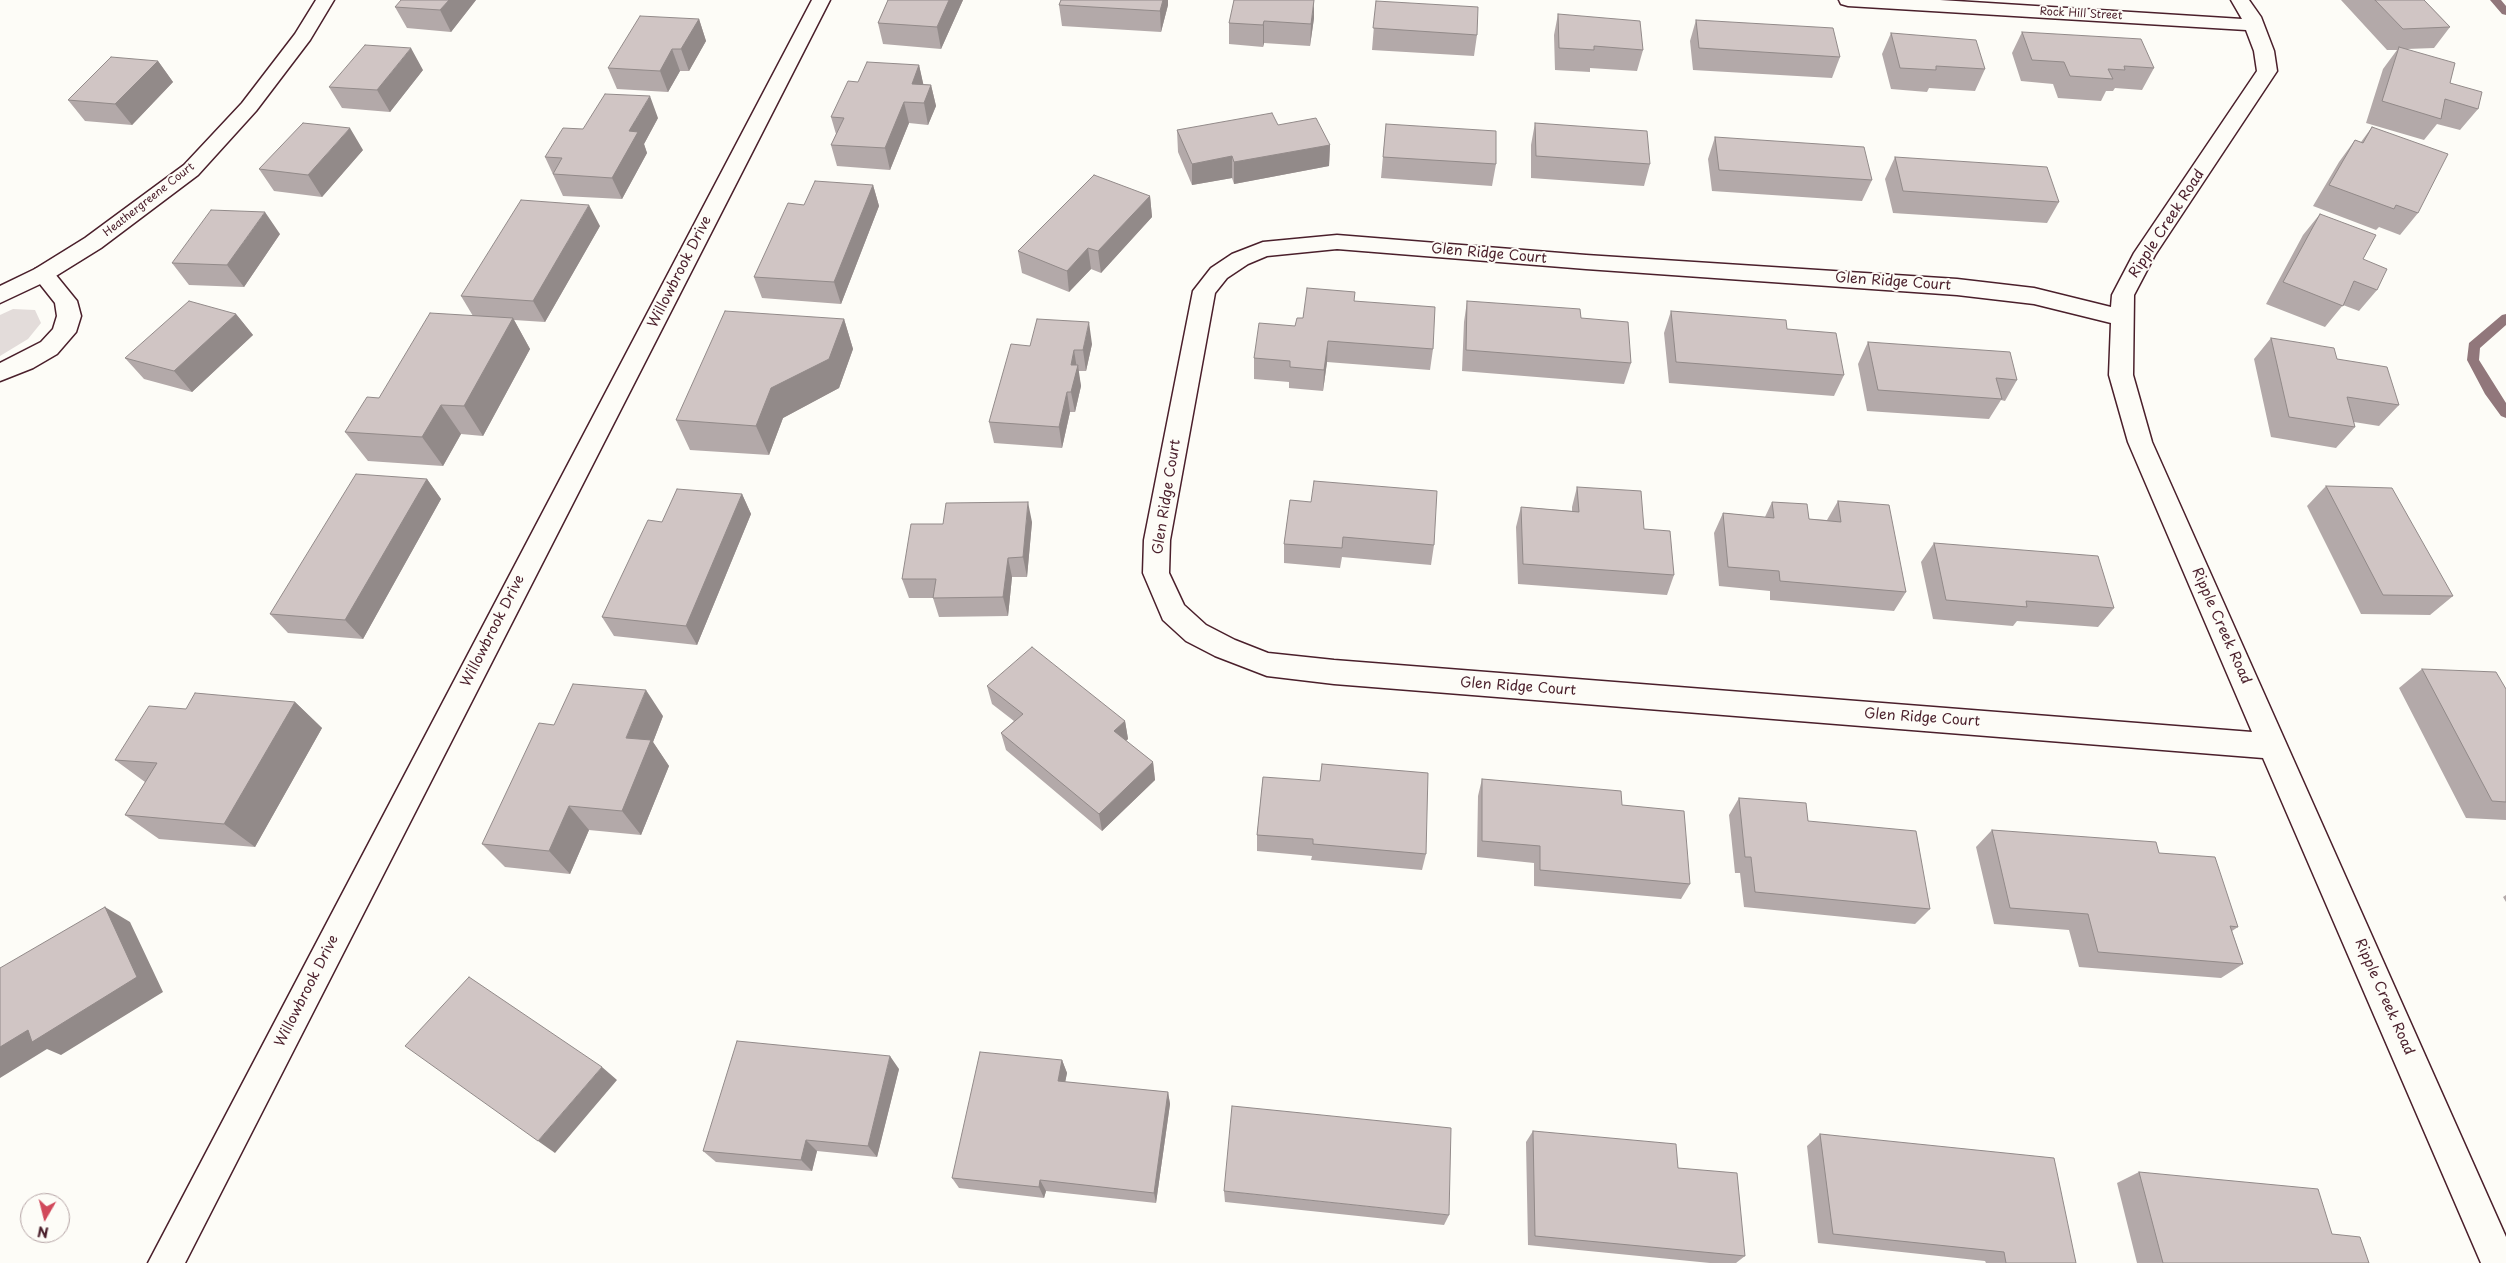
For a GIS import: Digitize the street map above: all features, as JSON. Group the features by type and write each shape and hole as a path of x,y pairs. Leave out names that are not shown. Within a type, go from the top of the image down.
{"street":[{"name":"Heathergreene Court","path":"0,295 43,274 93,243 191,170 249,107 303,36 324,0"},
{"name":"Willowbrook Drive","path":"166,1263 821,0"},
{"name":"Rock Hill Street","path":"1848,0 2254,25"},
{"name":"Ripple Creek Road","path":"2240,0 2254,25 2264,51 2267,71 2253,95 2146,253 2123,295 2122,375 2140,442 2499,1263"},
{"name":"Glen Ridge Court","path":"2122,318 2034,296 1957,287 1586,262 1337,242 1299,244 1263,249 1240,259 1219,273 1204,290 1157,540 1156,573 1173,612 1196,634 1225,648 1268,664 1334,672 2274,746"},
{"path":"0,372 25,362 49,348 64,332 69,316 66,301 43,274"}],"shaded area":[{"path":"13,309 35,310 41,323 28,339 0,356 0,315"}],"building":[{"path":"401,0 449,0 440,10 395,7"},
{"path":"888,0 949,0 937,27 878,23"},
{"path":"1061,0 1163,0 1160,11 1059,5"},
{"path":"1234,0 1314,0 1311,24 1264,21 1263,25 1229,23"},
{"path":"2375,0 2424,0 2450,27 2403,29"},
{"path":"1376,1 1478,7 1477,35 1373,28"},
{"path":"1558,14 1640,21 1643,50 1594,46 1594,50 1559,48"},
{"path":"640,16 699,19 681,49 672,49 660,71 608,68"},
{"path":"1696,20 1833,28 1840,57 1699,48"},
{"path":"2022,32 2141,39 2154,68 2124,66 2125,70 2108,69 2113,79 2070,76 2064,62 2032,60"},
{"path":"1891,33 1976,40 1985,69 1936,66 1936,70 1900,68"},
{"path":"365,45 411,48 377,90 329,87"},
{"path":"2399,47 2455,63 2450,83 2482,92 2478,109 2445,99 2441,119 2382,101"},
{"path":"111,57 158,61 115,104 68,100"},
{"path":"867,62 919,65 912,84 931,85 924,103 904,102 885,148 831,145 844,118 831,117 848,81 858,82"},
{"path":"605,94 650,96 629,131 638,132 612,178 553,174 562,158 545,157 563,128 583,129"},
{"path":"1272,113 1278,125 1316,118 1330,145 1234,162 1232,156 1192,164 1177,130"},
{"path":"303,123 350,128 308,175 259,169"},
{"path":"1535,123 1647,131 1650,164 1536,156"},
{"path":"1386,124 1496,131 1496,164 1383,157"},
{"path":"2372,127 2448,154 2418,213 2396,205 2394,209 2329,185 2355,140 2363,143"},
{"path":"1715,137 1864,147 1872,180 1719,170"},
{"path":"1895,157 2047,167 2059,202 1903,191"},
{"path":"1094,175 1150,196 1098,251 1088,248 1067,271 1018,251"},
{"path":"815,181 873,185 834,282 754,277 788,203 804,205"},
{"path":"521,200 589,205 533,301 461,296"},
{"path":"211,210 265,212 227,265 172,263"},
{"path":"2320,214 2376,235 2363,259 2387,269 2377,290 2354,281 2343,306 2283,282"},
{"path":"1307,288 1355,292 1354,301 1435,307 1433,349 1328,341 1324,370 1290,367 1290,361 1254,358 1259,323 1295,326 1297,318 1303,318"},
{"path":"189,301 236,314 174,371 125,358"},
{"path":"1467,301 1580,309 1581,318 1628,322 1631,363 1466,350"},
{"path":"725,311 844,319 829,359 771,388 756,426 676,420"},
{"path":"1671,311 1786,320 1787,329 1836,333 1844,375 1676,362"},
{"path":"430,313 513,318 464,406 441,405 422,437 345,432 367,397 379,398"},
{"path":"1037,319 1089,322 1083,350 1074,350 1071,365 1078,365 1071,392 1067,392 1059,427 989,422 1011,344 1030,346"},
{"path":"2271,338 2334,348 2337,359 2387,367 2399,405 2347,397 2355,427 2289,417"},
{"path":"1868,342 2010,352 2017,380 1996,378 2002,399 1878,390"},
{"path":"356,474 427,479 345,620 270,614"},
{"path":"1314,481 1437,491 1434,545 1343,537 1342,548 1284,544 1290,500 1311,502"},
{"path":"2326,486 2392,488 2453,596 2383,595"},
{"path":"1577,487 1641,491 1644,529 1670,531 1674,575 1523,564 1521,507 1579,512"},
{"path":"677,489 742,494 686,626 602,617 648,520 662,522"},
{"path":"1838,501 1889,505 1906,592 1780,581 1779,571 1728,567 1723,513 1774,518 1772,502 1807,504 1809,519 1841,522"},
{"path":"1028,502 1023,557 1008,558 1003,597 933,598 936,579 902,579 911,524 943,524 946,503"},
{"path":"1934,543 2098,556 2114,608 2026,601 2027,607 1946,600"},
{"path":"1032,647 1125,721 1114,731 1153,762 1099,814 1001,733 1023,714 987,686"},
{"path":"2422,669 2496,672 2506,689 2506,802 2492,801"},
{"path":"573,684 646,690 626,738 651,740 622,811 569,806 549,851 482,844 539,723 554,725"},
{"path":"195,693 295,702 224,824 125,815 157,763 115,760 149,706 186,709"},
{"path":"1322,764 1428,773 1426,854 1313,844 1313,839 1257,835 1263,777 1320,781"},
{"path":"1482,779 1621,791 1622,805 1684,811 1690,884 1540,870 1540,846 1482,841"},
{"path":"1739,798 1806,803 1808,821 1916,831 1930,909 1755,892 1751,857 1745,857"},
{"path":"1992,830 2156,842 2159,853 2215,857 2238,927 2230,926 2243,964 2098,952 2088,914 2010,908"},
{"path":"105,907 137,977 32,1042 28,1030 0,1047 0,968"},
{"path":"469,977 602,1067 538,1141 405,1046"},
{"path":"737,1041 890,1056 868,1146 806,1140 801,1160 703,1151"},
{"path":"980,1052 1062,1060 1058,1081 1168,1092 1154,1193 1040,1180 1039,1187 952,1178"},
{"path":"1232,1106 1451,1128 1449,1215 1224,1191"},
{"path":"1533,1131 1676,1144 1678,1168 1737,1173 1745,1256 1535,1236"},
{"path":"1820,1134 2054,1158 2076,1263 2006,1263 2004,1252 1833,1234"},
{"path":"2139,1172 2318,1189 2332,1234 2360,1237 2369,1263 2163,1263"}],"waterway":[{"path":"2495,0 2506,12"},
{"path":"2506,318 2474,346 2473,360 2490,391 2506,413"}]}
